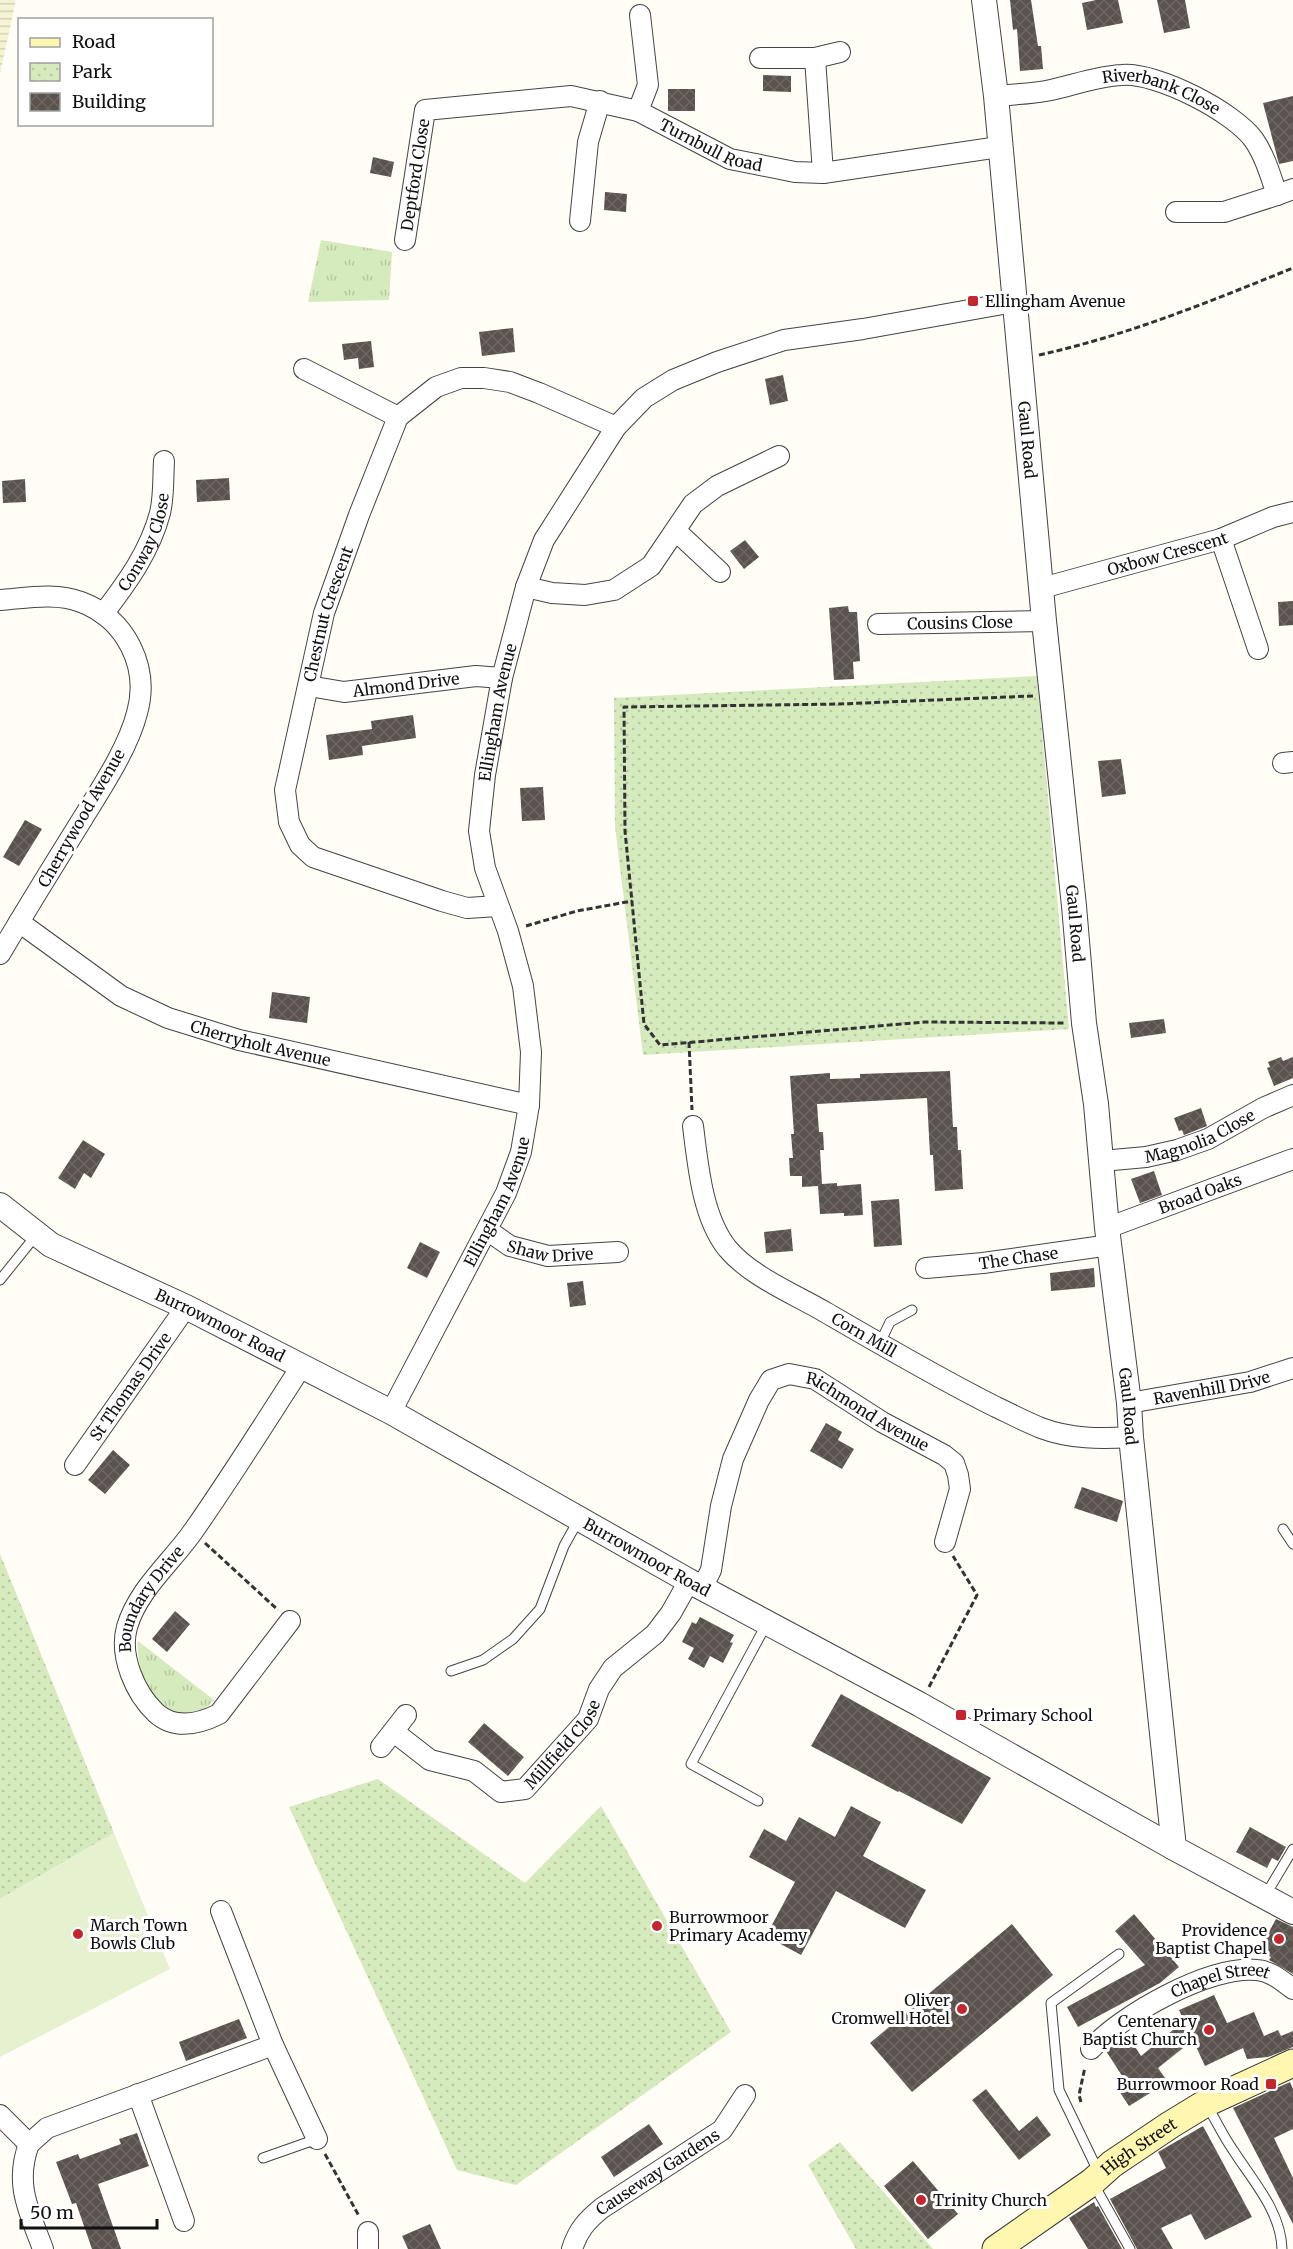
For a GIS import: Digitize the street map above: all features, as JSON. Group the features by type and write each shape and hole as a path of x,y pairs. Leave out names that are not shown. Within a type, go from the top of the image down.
{"main road":[{"name":"High Street","path":"996,2249 1131,2151 1206,2103 1293,2064"}],"street":[{"name":"Gaul Road","path":"984,0 996,96 999,147 1084,1023 1129,1403 1174,1848"},
{"path":"638,111 648,85 640,15"},
{"path":"760,58 815,58 840,52"},
{"path":"815,58 824,173"},
{"name":"Riverbank Close","path":"996,96 1049,91 1124,74 1156,79 1231,118 1254,140 1268,170 1285,192 1224,212 1176,212"},
{"name":"Turnbull Road","path":"425,110 571,96 638,111 729,159 795,172 824,173 999,147"},
{"path":"580,221 588,142 600,101"},
{"name":"Deptford Close","path":"405,240 425,110"},
{"name":"Ellingham Avenue","path":"391,1412 506,1193 521,1152 529,1105 531,1052 523,986 508,931 485,868 478,831 502,678 526,587 544,540 616,427 644,398 673,380 717,362 784,340 863,329 1014,302"},
{"path":"304,369 398,417 436,387 461,378 484,378 510,382 616,427"},
{"name":"Chestnut Crescent","path":"398,417 359,515 324,613 285,790 289,822 300,845 312,856 467,908 498,906"},
{"path":"526,587 552,593 585,595 614,590 651,566 693,504 717,486 779,456"},
{"name":"Conway Close","path":"103,614 125,586 147,549 161,511 164,461"},
{"name":"Oxbow Crescent","path":"1042,588 1221,540 1273,517 1293,512"},
{"path":"675,531 720,572"},
{"path":"1221,540 1258,649"},
{"name":"Cherrywood Avenue","path":"0,600 44,596 65,598 82,602 103,614 129,642 139,663 141,686 137,713 114,768 0,954"},
{"name":"Cousins Close","path":"878,624 1044,621"},
{"name":"Almond Drive","path":"309,686 344,692 476,676 502,678"},
{"name":"Cherryholt Avenue","path":"20,922 121,996 168,1018 239,1040 529,1105"},
{"name":"Magnolia Close","path":"1102,1161 1146,1157 1177,1150 1208,1139 1263,1108 1293,1095"},
{"name":"Corn Mill","path":"693,1126 702,1188 717,1232 727,1248 742,1262 776,1285 959,1388 1042,1429 1073,1437 1105,1439 1131,1437"},
{"name":"Broad Oaks","path":"1109,1236 1293,1159"},
{"name":"Burrowmoor Road","path":"0,1205 51,1245 186,1307 391,1412 695,1584 919,1704 1174,1848 1293,1912"},
{"name":"Shaw Drive","path":"487,1230 510,1246 548,1256 618,1252"},
{"name":"The Chase","path":"926,1268 983,1263 1109,1236"},
{"name":"St Thomas Drive","path":"75,1465 186,1307"},
{"name":"Boundary Drive","path":"290,1621 219,1714 204,1721 188,1725 164,1720 148,1706 128,1666 125,1647 127,1628 139,1599 193,1532 301,1367"},
{"name":"Ravenhill Drive","path":"1129,1403 1250,1382 1293,1368"},
{"name":"Richmond Avenue","path":"695,1584 711,1570 721,1506 733,1459 759,1400 771,1380 789,1374 815,1379 872,1416 944,1455 954,1463 960,1489 945,1542"},
{"name":"Millfield Close","path":"394,1732 430,1760 474,1771 501,1792 525,1789 588,1719 599,1689 613,1668 655,1634 695,1584"},
{"path":"381,1747 406,1715"},
{"path":"220,1911 273,2045 317,2139"},
{"name":"Chapel Street","path":"1090,2049 1103,2035 1123,2021 1198,1980 1256,1970 1274,1975 1293,1989"},
{"path":"43,2249 22,2190 23,2160 29,2144 47,2128 273,2045"},
{"path":"138,2094 184,2221"},
{"name":"Causeway Gardens","path":"572,2249 576,2236 585,2222 602,2208 722,2130 745,2095"},
{"path":"0,2115 29,2144"}],"lane":[{"path":"0,1280 37,1234"},
{"path":"880,1343 890,1322 912,1310"},
{"path":"451,1671 483,1660 513,1639 540,1609 564,1546 579,1519"},
{"path":"1283,1529 1293,1544"},
{"path":"758,1801 691,1764 767,1623"},
{"path":"1265,1896 1293,1849"},
{"path":"1119,1954 1051,2003 1059,2090 1096,2178 1130,2249"},
{"path":"1206,2103 1232,2150 1269,2205 1280,2231 1282,2249"},
{"path":"263,2158 317,2139"}],"path":[{"path":"1020,359 1115,333 1202,304 1293,268"},
{"path":"1052,696 839,704 624,707 625,831 644,1024 660,1044 926,1022 1084,1023"},
{"path":"508,931 577,911 632,901"},
{"path":"689,1042 693,1126"},
{"path":"193,1532 290,1621"},
{"path":"919,1704 977,1595 945,1542"},
{"path":"1081,2104 1079,2095 1090,2049"},
{"path":"317,2139 368,2241"}],"shaded area":[{"path":"0,0 16,0 0,74"}],"green space":[{"path":"321,240 392,252 389,300 308,302"},
{"path":"1037,676 1069,1029 643,1055 615,826 614,698"},
{"path":"0,1554 114,1833 0,1899"},
{"path":"138,1641 214,1700 199,1712 184,1716 170,1712 149,1690 138,1657"},
{"path":"378,1779 525,1883 601,1806 731,2032 516,2185 457,2170 289,1807"},
{"name":"March Town Bowls Club","path":"114,1833 170,1969 0,2057 0,1899"},
{"path":"840,2142 933,2249 856,2249 808,2165"}],"building":[{"path":"1010,0 1031,0 1038,46 1041,46 1043,69 1020,71 1017,29 1013,30"},
{"path":"1096,0 1118,0 1123,23 1087,30 1082,3"},
{"path":"1157,0 1185,0 1190,28 1164,33"},
{"path":"763,75 791,76 791,92 763,91"},
{"path":"668,89 695,89 695,111 668,111"},
{"path":"1293,96 1293,161 1279,164 1263,103"},
{"path":"373,157 394,162 391,177 370,173"},
{"path":"605,192 627,194 626,212 604,210"},
{"path":"513,328 515,352 482,356 479,332"},
{"path":"371,341 374,367 359,369 358,358 344,360 342,344"},
{"path":"783,375 788,401 770,405 765,379"},
{"path":"229,478 230,500 197,502 196,480"},
{"path":"25,479 26,502 3,503 2,481"},
{"path":"745,540 759,557 744,569 730,551"},
{"path":"1293,601 1293,625 1279,626 1278,602"},
{"path":"848,606 849,612 857,612 860,661 853,662 854,679 834,680 829,608"},
{"path":"413,715 416,738 362,746 363,755 329,760 326,735 372,729 371,721"},
{"path":"1121,759 1126,794 1102,797 1098,761"},
{"path":"543,787 545,820 522,821 520,788"},
{"path":"25,820 42,829 19,866 3,857"},
{"path":"272,992 310,997 307,1023 269,1018"},
{"path":"1164,1019 1166,1033 1131,1038 1129,1023"},
{"path":"1281,1057 1283,1061 1293,1057 1293,1078 1274,1086 1267,1068 1270,1067 1268,1062"},
{"path":"950,1071 953,1127 957,1127 958,1150 961,1150 963,1189 935,1191 933,1155 930,1155 927,1098 817,1104 819,1132 823,1132 824,1150 820,1150 822,1184 837,1183 837,1186 861,1184 863,1215 820,1214 818,1186 802,1187 802,1176 790,1176 789,1158 793,1158 791,1134 794,1134 790,1076 830,1073 830,1079 860,1078 860,1074"},
{"path":"1201,1108 1207,1126 1184,1135 1182,1130 1179,1131 1174,1118"},
{"path":"83,1140 105,1154 91,1178 84,1173 75,1189 58,1178"},
{"path":"1154,1171 1162,1195 1140,1203 1131,1179"},
{"path":"899,1199 902,1245 874,1247 871,1201"},
{"path":"791,1229 793,1251 766,1253 764,1232"},
{"path":"420,1242 440,1252 427,1278 407,1268"},
{"path":"1094,1268 1095,1287 1051,1291 1050,1273"},
{"path":"583,1281 586,1305 570,1307 567,1283"},
{"path":"826,1423 842,1432 838,1440 854,1449 842,1469 810,1451"},
{"path":"113,1450 130,1465 105,1494 88,1480"},
{"path":"1082,1487 1123,1501 1117,1522 1074,1508"},
{"path":"175,1611 190,1624 167,1652 152,1639"},
{"path":"700,1617 734,1635 730,1642 733,1643 723,1663 710,1656 704,1668 688,1659 694,1648 682,1642 692,1622 696,1624"},
{"path":"841,1694 991,1778 962,1824 811,1746"},
{"path":"484,1723 524,1757 508,1776 468,1742"},
{"path":"851,1806 881,1822 863,1856 926,1890 905,1928 836,1891 801,1955 766,1936 795,1882 749,1857 764,1829 786,1841 799,1817 835,1837"},
{"path":"1250,1827 1286,1847 1278,1861 1272,1858 1267,1868 1236,1852"},
{"path":"1134,1914 1179,1967 1160,1983 1078,2027 1067,2007 1145,1965 1115,1931"},
{"name":"Providence Baptist Chapel","path":"1276,1919 1293,1927 1293,1974 1269,1960 1271,1957 1259,1950"},
{"name":"Oliver Cromwell Hotel","path":"1012,1924 1053,1975 912,2092 870,2043"},
{"path":"1214,1995 1227,2023 1254,2012 1264,2036 1278,2030 1281,2036 1293,2031 1293,2047 1268,2057 1247,2059 1243,2048 1205,2066 1193,2040 1158,2068 1168,2082 1129,2106 1117,2088 1126,2082 1106,2051 1127,2034 1141,2056 1184,2021 1179,2010"},
{"path":"239,2019 247,2038 186,2061 179,2042"},
{"path":"1290,2082 1293,2089 1293,2129 1274,2138 1293,2178 1293,2224 1233,2108"},
{"path":"986,2089 1019,2131 1037,2116 1051,2135 1019,2160 972,2100"},
{"path":"649,2124 663,2144 614,2177 601,2157"},
{"path":"1203,2126 1252,2217 1205,2240 1191,2214 1161,2228 1173,2249 1137,2249 1110,2199 1166,2168 1158,2152"},
{"path":"137,2133 149,2166 98,2184 121,2249 92,2249 76,2203 72,2204 56,2162 78,2154 80,2159 121,2144 119,2139"},
{"name":"Trinity Church","path":"913,2161 958,2214 928,2239 884,2186"},
{"path":"1094,2202 1122,2249 1088,2249 1069,2218"},
{"path":"430,2224 441,2249 408,2249 402,2236"}],"place":[{"name":"Ellingham Avenue","path":"973,301"},
{"name":"Primary School","path":"961,1715"},
{"name":"Burrowmoor Primary Academy","path":"657,1926"},
{"name":"March Town Bowls Club","path":"78,1934"},
{"name":"Providence Baptist Chapel","path":"1279,1939"},
{"name":"Oliver Cromwell Hotel","path":"962,2009"},
{"name":"Centenary Baptist Church","path":"1209,2030"},
{"name":"Burrowmoor Road","path":"1271,2084"},
{"name":"Trinity Church","path":"921,2200"}]}
